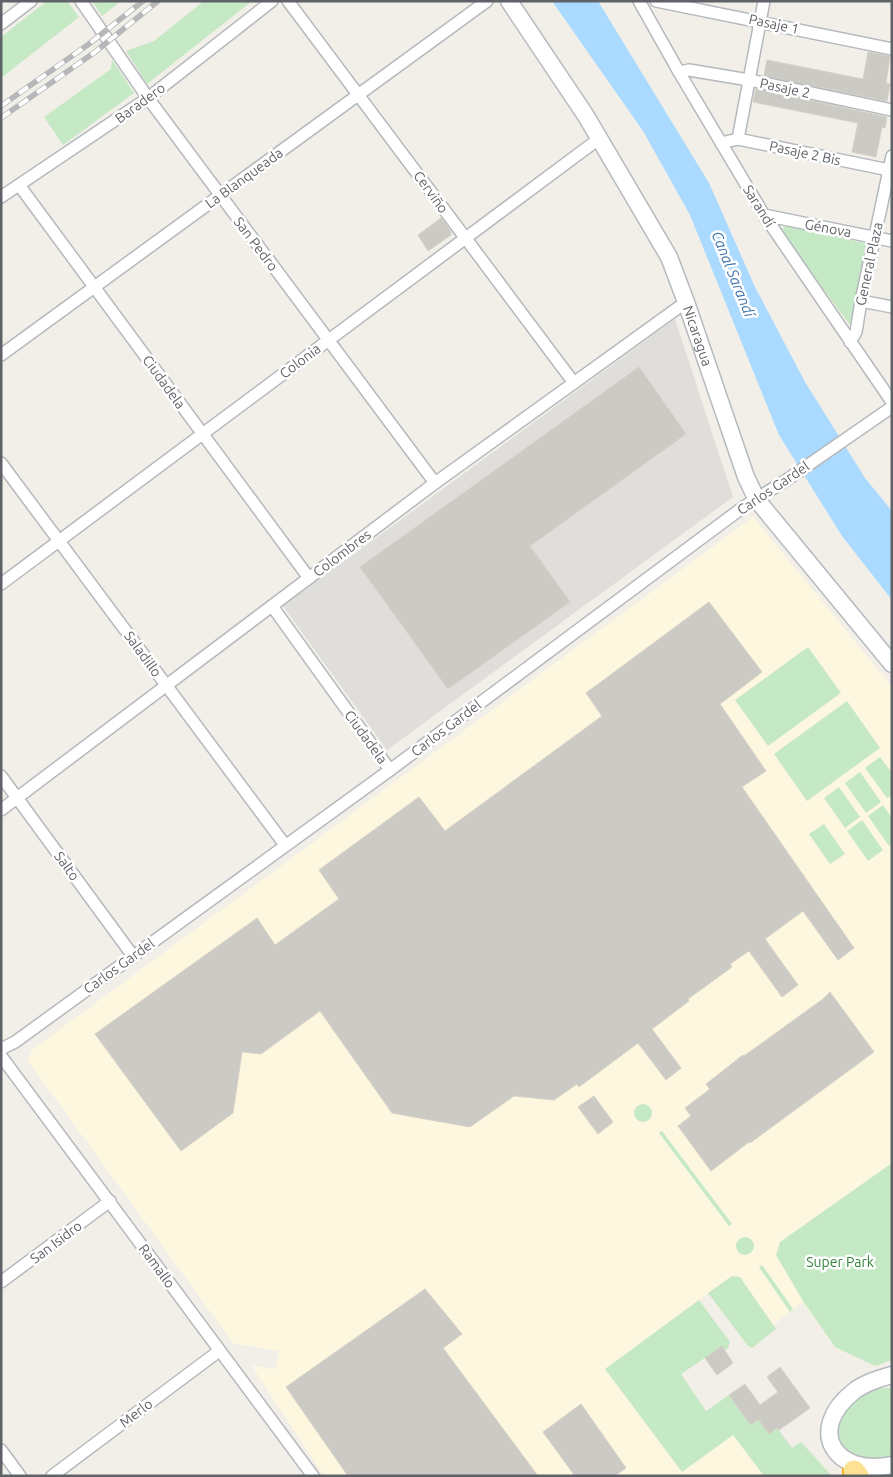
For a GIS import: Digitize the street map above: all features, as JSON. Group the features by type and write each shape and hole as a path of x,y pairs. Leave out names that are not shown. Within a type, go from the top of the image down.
{"main road":[{"name":"Nicaragua","path":"509,1 600,138 669,257 746,477 757,500 892,664"},
{"path":"889,1377 860,1387 852,1393 840,1406 831,1424 828,1441 832,1453 852,1473 867,1472 892,1465"}],"street":[{"path":"1,24 31,1"},
{"name":"San Pedro","path":"81,1 148,98 435,483"},
{"name":"Baradero","path":"1,197 148,98 272,1"},
{"name":"Cerviño","path":"288,1 574,383"},
{"name":"La Blanqueada","path":"1,354 487,1"},
{"name":"Sarandí","path":"640,1 679,72 764,216 892,402"},
{"name":"Pasaje 1","path":"656,1 892,49"},
{"path":"738,139 764,1"},
{"name":"Pasaje 2","path":"679,72 689,70 749,80 892,110"},
{"name":"Colonia","path":"1,584 600,138"},
{"name":"Pasaje 2 Bis","path":"722,143 738,139 889,170"},
{"name":"General Plaza","path":"850,342 856,332 892,156"},
{"name":"Ciudadela","path":"19,185 309,578"},
{"name":"Génova","path":"764,216 892,241"},
{"path":"861,301 892,307"},
{"name":"Colombres","path":"1,810 435,483 686,302"},
{"name":"Carlos Gardel","path":"1,1049 15,1042 390,770 734,514 892,407"},
{"name":"Saladillo","path":"1,464 285,845"},
{"name":"Ciudadela","path":"272,606 390,770"},
{"name":"Salto","path":"1,776 133,956"},
{"name":"Ramallo","path":"1,1056 313,1476"},
{"name":"San Isidro","path":"1,1282 110,1201"},
{"name":"Merlo","path":"52,1476 219,1351"},
{"path":"1,1450 20,1476"}],"shaded area":[{"path":"675,319 733,497 387,750 283,606"},
{"path":"753,517 892,687 892,1360 875,1366 835,1347 803,1302 773,1325 740,1277 732,1276 606,1369 682,1471 733,1434 764,1476 324,1476 252,1366 276,1369 279,1351 233,1343 28,1061 32,1050"}],"green space":[{"path":"47,1 67,1 79,17 1,78 1,37"},
{"path":"92,1 121,1 102,16"},
{"path":"204,1 252,1 147,84 126,51 154,41"},
{"path":"112,60 134,93 63,145 44,117 111,69"},
{"path":"786,226 864,243 867,248 850,325 783,235 783,228"},
{"path":"808,647 841,693 768,746 735,700"},
{"path":"847,701 880,748 807,801 774,754"},
{"path":"880,757 892,773 892,795 887,798 865,768"},
{"path":"860,772 881,802 866,813 845,783"},
{"path":"839,787 860,817 845,828 824,798"},
{"path":"883,805 892,818 892,844 889,846 868,816"},
{"path":"862,820 883,850 868,861 847,831"},
{"path":"824,824 845,854 830,864 809,834"},
{"path":"643,1104 649,1107 652,1113 649,1119 643,1122 637,1119 634,1113 637,1107"},
{"path":"662,1131 732,1224 729,1226 659,1133"},
{"name":"Super Park","path":"892,1163 892,1360 875,1366 835,1347 803,1301 776,1255 780,1242"},
{"path":"745,1237 751,1240 754,1246 751,1252 745,1255 739,1252 736,1246 739,1240"},
{"path":"762,1265 793,1309 790,1312 759,1267"},
{"path":"732,1276 740,1277 776,1329 752,1348 748,1346 708,1293"},
{"path":"699,1300 730,1342 725,1350 721,1347 681,1374 706,1411 729,1395 751,1424 758,1419 769,1434 777,1428 792,1448 801,1442 832,1476 764,1476 733,1435 682,1472 605,1369"},
{"path":"880,1388 892,1388 892,1456 882,1461 843,1454 837,1434 842,1417 855,1401 867,1393"}],"water":[{"name":"Canal Sarandí","path":"552,1 598,1 709,183 755,287 805,382 865,478 892,511 892,600 842,536 779,435 690,215 643,131"}],"building":[{"path":"868,52 890,56 886,83 890,84 887,101 764,76 767,60 863,79"},
{"path":"756,89 887,117 885,128 882,127 876,157 852,152 858,123 753,102"},
{"path":"441,218 451,232 451,235 428,251 418,235"},
{"path":"639,367 686,434 530,546 570,602 448,689 360,567"},
{"path":"709,602 762,672 720,704 766,771 742,787 854,948 838,960 803,911 765,939 798,985 782,997 749,951 730,964 732,967 688,999 689,1001 652,1029 681,1068 666,1080 638,1043 579,1087 577,1084 554,1100 514,1096 470,1127 392,1113 320,1011 261,1054 242,1052 233,1113 181,1151 95,1034 257,918 275,945 339,899 319,870 419,797 445,831 602,716 586,693"},
{"path":"830,992 874,1052 711,1171 678,1126 691,1116 685,1108 710,1089 706,1084"},
{"path":"594,1096 613,1122 598,1134 578,1107"},
{"path":"425,1289 462,1334 443,1348 538,1476 348,1476 286,1387"},
{"path":"722,1346 733,1363 717,1375 705,1358"},
{"path":"780,1367 810,1408 779,1430 777,1428 769,1434 758,1419 751,1425 729,1395 745,1384 760,1405 778,1392 767,1377"},
{"path":"581,1404 626,1468 615,1476 575,1476 543,1432"}],"railway":[{"path":"1,106 89,44 143,1"},
{"path":"1,118 95,52 158,1"}]}
